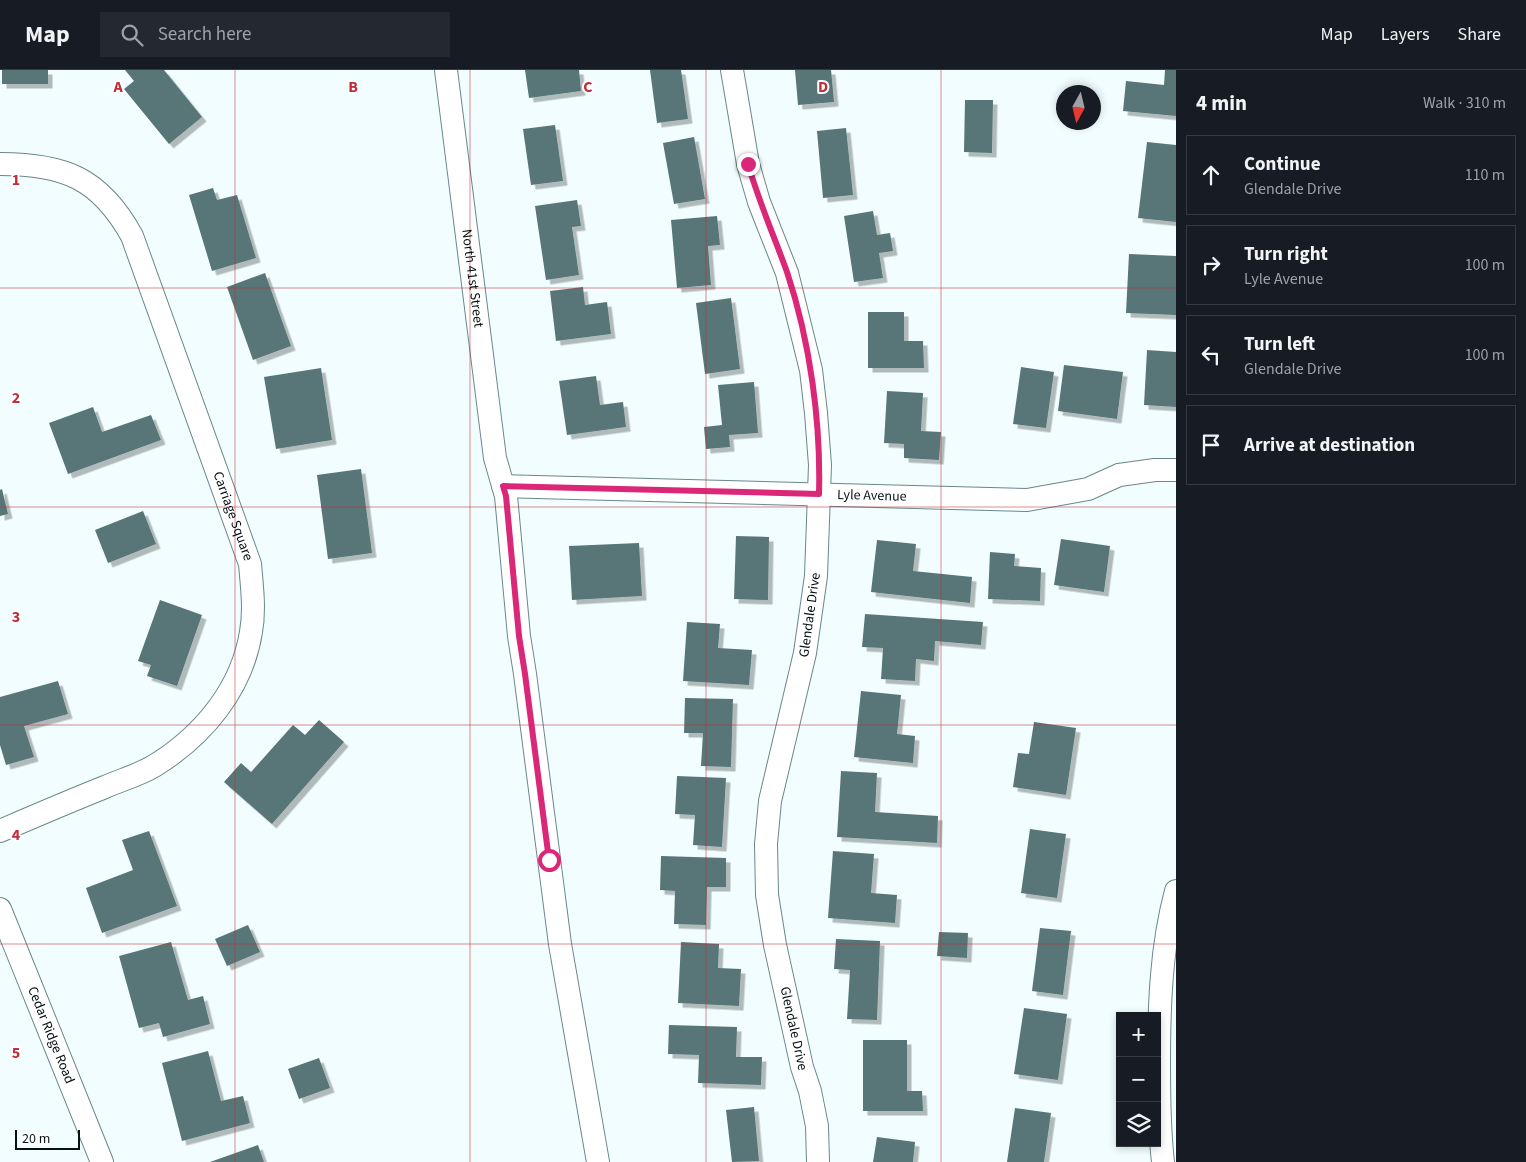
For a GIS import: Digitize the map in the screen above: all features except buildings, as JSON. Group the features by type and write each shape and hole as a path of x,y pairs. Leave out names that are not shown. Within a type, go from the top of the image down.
{"street":[{"name":"North 41st Street","path":"446,70 495,458 503,486"},
{"name":"Glendale Drive","path":"732,70 748,164 759,202 787,273 811,370 816,413 820,465 816,576 805,653 770,801 766,844 768,895 775,945 817,1126 818,1162"},
{"name":"Carriage Square","path":"0,164 46,166 62,171 84,182 104,197 121,217 132,236 250,564 253,595 251,631 244,663 234,685 212,716 187,742 153,766 0,831"},
{"name":"Lyle Avenue","path":"503,486 1028,500 1088,489 1119,476 1155,470 1176,470"},
{"path":"503,486 506,496 519,636 560,944 598,1162"},
{"path":"1163,1162 1159,1126 1168,1074 1159,1014 1164,956 1176,891"},
{"name":"Cedar Ridge Road","path":"0,909 102,1162"}],"route":[{"path":"549,860 519,636 506,496 503,486 819,494 820,465 811,370 787,273 759,202 748,164"}]}
